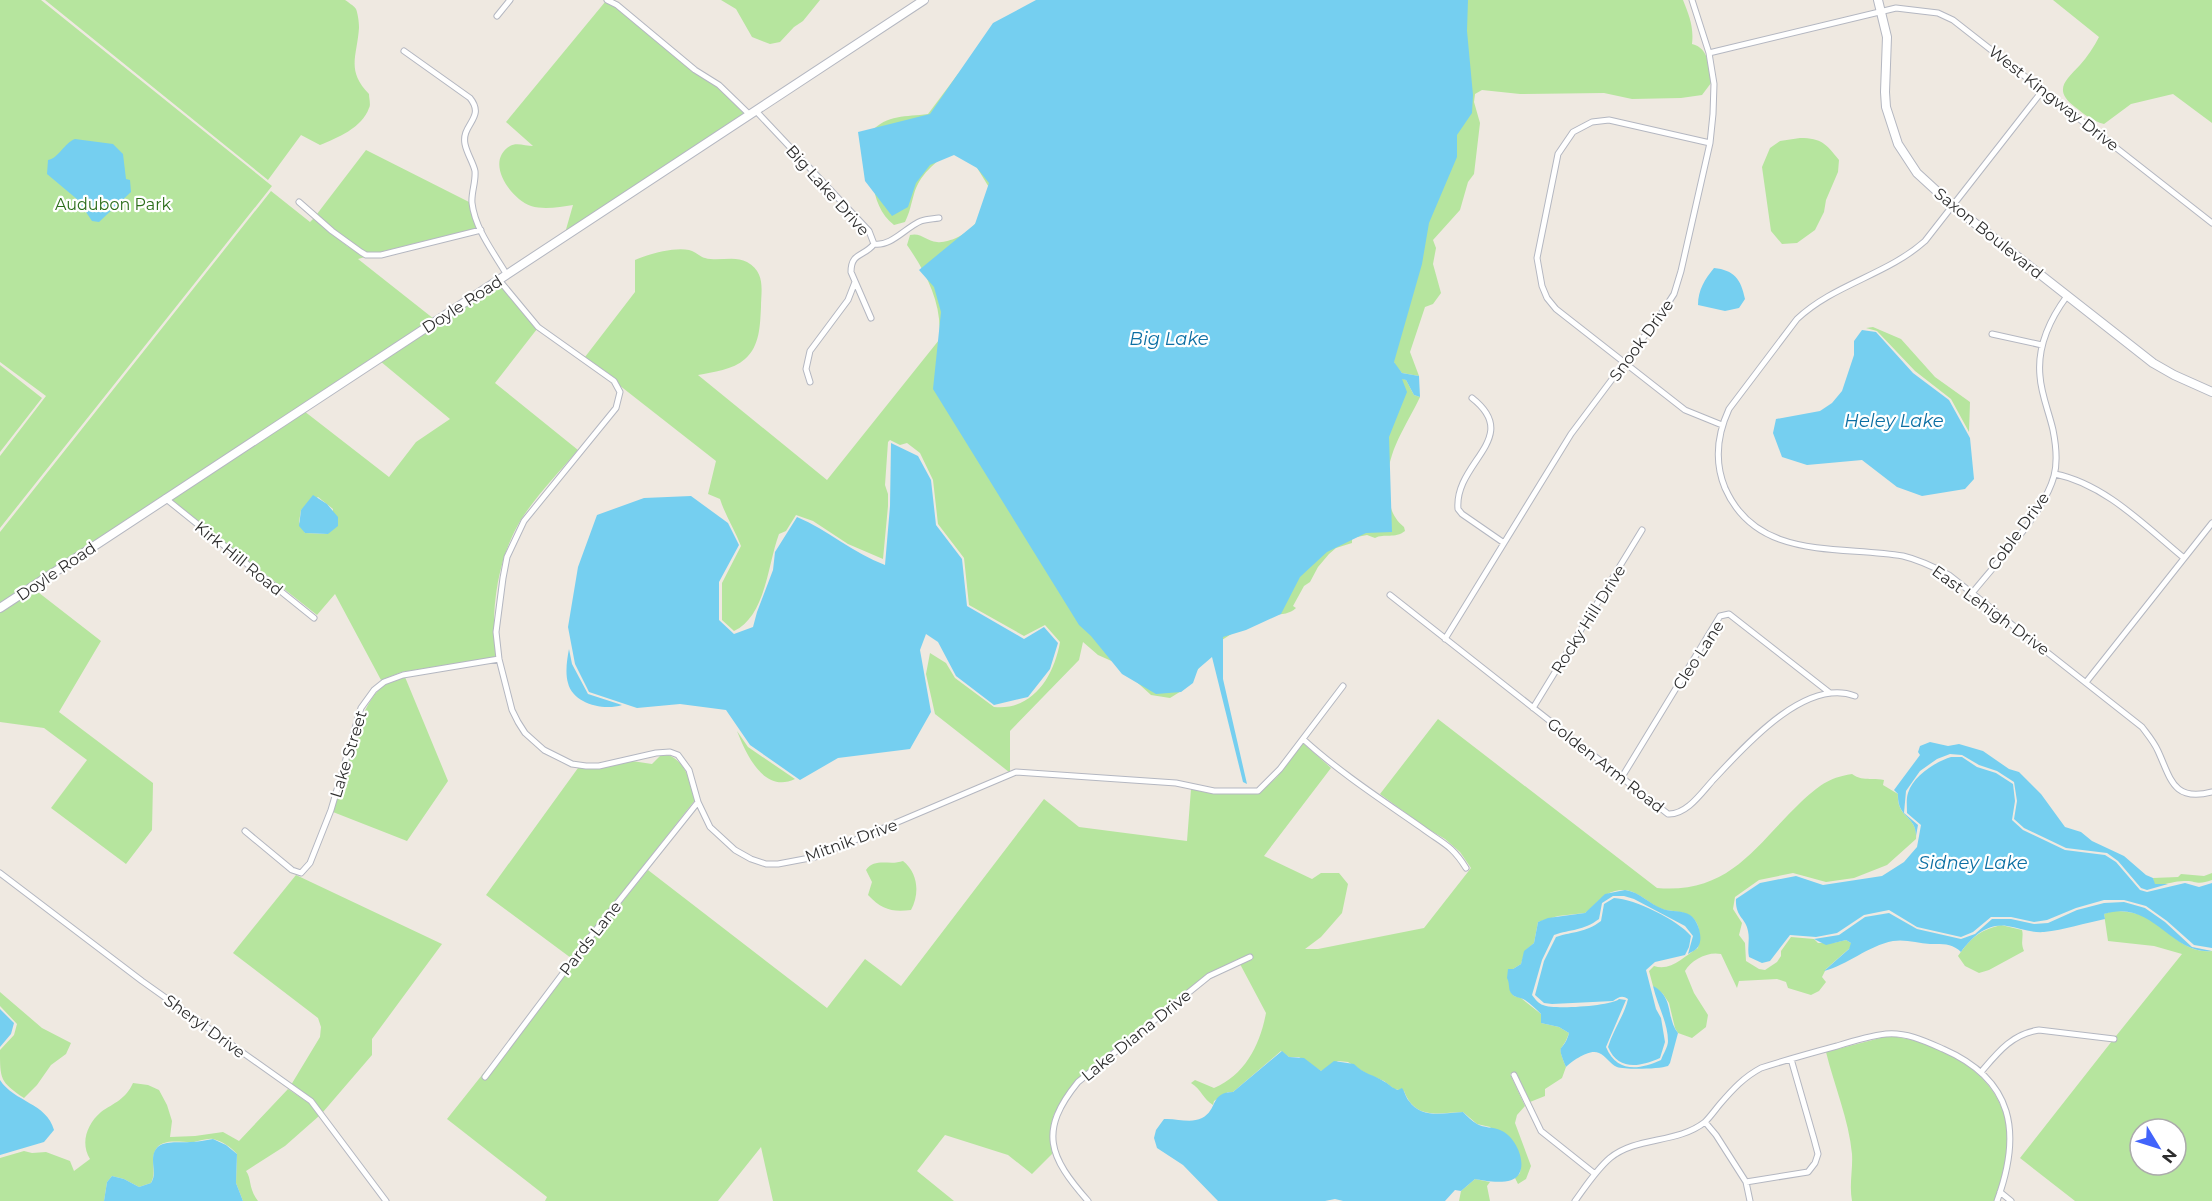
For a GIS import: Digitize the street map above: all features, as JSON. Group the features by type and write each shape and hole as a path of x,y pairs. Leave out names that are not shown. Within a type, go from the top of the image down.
{"main road":[{"name":"Doyle Road","path":"0,608 924,0"},
{"name":"Saxon Boulevard","path":"1878,0 1887,38 1885,92 1890,124 1906,158 1917,173 1953,206 2153,363 2212,392"}],"street":[{"path":"497,16 510,0"},
{"name":"Big Lake Drive","path":"607,0 617,5 695,70 719,85 753,113 869,231 874,244 877,245 891,239 921,221 939,218"},
{"name":"Snook Drive","path":"1445,639 1570,434 1674,294 1682,271 1710,143 1713,114 1714,84 1709,53 1692,0"},
{"name":"West Kingway Drive","path":"1709,53 1896,8 1938,13 1953,20 2212,223"},
{"name":"Mitnik Drive","path":"404,51 470,98 476,106 477,111 466,130 464,142 474,170 472,202 481,230 503,277 538,327 614,381 620,392 616,408 537,503 516,537 507,557 497,608 496,632 499,659 512,710 525,734 544,750 572,764 586,766 599,766 656,753 670,752 678,755 689,770 698,802 710,827 735,850 751,859 766,864 778,864 815,856 1016,772 1176,783 1214,791 1258,791 1275,775 1342,686"},
{"path":"1710,143 1609,120 1581,126 1566,141 1558,154 1537,258 1542,286 1547,298 1556,309 1685,410 1722,426 1737,397 1797,319 1826,296 1910,255 1925,241 2043,90"},
{"path":"298,202 332,231 366,255 381,255 481,230"},
{"path":"871,318 851,272 852,260 874,244"},
{"path":"810,382 806,369 810,351 848,300 855,282"},
{"name":"Coble Drive","path":"1973,592 2036,513 2055,474 2055,440 2040,377 2042,345 2055,313 2067,296"},
{"path":"1992,334 2042,345"},
{"path":"1472,398 1483,406 1491,421 1492,432 1490,440 1467,472 1460,488 1458,509 1504,543"},
{"name":"East Lehigh Drive","path":"1722,426 1718,441 1721,478 1739,512 1754,527 1778,540 1797,545 1890,555 1927,563 1949,575 2142,727 2156,746 2169,779 2175,786 2195,795 2212,792"},
{"path":"2055,474 2090,485 2184,558"},
{"name":"Kirk Hill Road","path":"165,498 314,618"},
{"path":"2086,681 2212,523"},
{"name":"Rocky Hill Drive","path":"1533,708 1642,530"},
{"name":"Golden Arm Road","path":"1390,595 1668,814 1676,814 1690,804 1756,736 1779,717 1809,699 1830,693 1846,693 1855,696"},
{"name":"Cleo Lane","path":"1622,777 1720,616 1729,614 1830,693"},
{"name":"Lake Street","path":"245,831 292,870 301,873 310,863 330,810 361,708 374,690 384,682 403,675 499,659"},
{"path":"1303,739 1332,766 1443,841 1458,854 1466,868"},
{"name":"Pards Lane","path":"485,1077 591,936 698,802"},
{"name":"Sheryl Drive","path":"0,873 142,981 311,1101 387,1201"},
{"name":"Lake Diana Drive","path":"1088,1201 1066,1176 1055,1152 1056,1116 1071,1091 1078,1082 1209,976 1250,957"},
{"path":"1981,1072 2002,1047 2026,1032 2039,1030 2114,1039"},
{"path":"1575,1201 1611,1157 1628,1148 1685,1132 1705,1122 1747,1076 1761,1068 1866,1037 1887,1034 1920,1038 1952,1053 1981,1072 1996,1090 2006,1110 2011,1144 1997,1201"},
{"path":"1746,1182 1808,1172 1815,1163 1818,1154 1791,1059"},
{"path":"1514,1075 1541,1131 1595,1174"},
{"path":"1705,1122 1746,1182 1750,1201"},
{"path":"2000,1192 2011,1201"}],"green space":[{"name":"Audubon Park","path":"0,0 41,0 272,186 0,528 0,456 46,396 0,362"},
{"path":"45,0 345,0 355,8 357,13 359,28 355,70 357,78 369,94 370,107 355,127 320,145 301,135 268,180"},
{"path":"721,0 820,0 803,21 780,42 770,44 752,37 736,9"},
{"path":"1405,0 1683,0 1692,27 1692,44 1698,46 1705,54 1711,83 1702,95 1681,98 1632,99 1604,93 1520,94 1482,90 1475,94 1474,102 1480,123 1474,174 1468,182 1460,210 1433,240 1436,248 1433,264 1441,293 1433,304 1425,307 1410,352 1419,376 1402,373 1391,360"},
{"path":"2053,0 2212,0 2212,123 2173,94 2131,104 2104,124 2082,112 2068,101 2063,90 2066,81 2088,55 2099,37"},
{"path":"605,2 615,7 717,87 745,114 565,233 573,205 547,208 531,206 516,196 503,179 500,161 503,153 512,145 533,146 506,122"},
{"name":"Big Lake","path":"1238,6 1401,378 1406,380 1414,395 1420,397 1396,443 1389,467 1388,494 1391,508 1405,531 1397,535 1375,538 1367,535 1352,538 1352,543 1336,548 1318,567 1310,582 1304,586 1293,606 1296,608 1294,610 1261,619 1222,640 1222,679 1211,651 1183,690 1170,698 1151,695 1116,663 1098,655 1083,642 1079,660 1010,731 1009,772 935,714 926,674 930,653 946,663 955,678 994,707 1008,707 1020,703 1039,689 1052,667 1060,642 1045,625 1024,636 969,605 964,558 938,524 933,480 920,453 907,443 900,445 890,440 888,442 885,485 888,506 883,559 848,544 813,521 796,515 786,531 779,534 764,588 753,614 745,624 734,631 722,620 722,583 741,546 720,499 708,494 716,461 619,385 616,379 585,357 635,292 635,260 647,255 683,249 710,259 742,260 753,266 760,277 762,288 759,328 754,348 735,366 698,375 827,480 939,340 940,327 936,302 921,267 907,245 910,235 944,242 964,234 979,218 990,189 973,161 952,152 934,164 924,175 916,187 905,222 894,225 885,216 875,194 871,132 890,119 928,114 958,74"},
{"path":"1800,138 1814,139 1827,146 1839,160 1838,172 1815,230 1797,243 1782,244 1771,231 1762,167 1770,148 1780,141"},
{"path":"366,150 469,202 477,228 380,252 366,252 333,229 317,214"},
{"path":"271,191 310,222 314,218 347,246 365,257 358,259 434,319 0,605 0,532"},
{"path":"499,284 537,329 495,383 578,450 528,509 513,534 497,585 494,622 496,657 402,672 381,680 335,594 317,615 170,499 304,411 389,477 416,442 450,419 380,361","holes":["318,497 333,509 328,534 305,533 299,522 301,510"]},
{"path":"1873,327 1901,339 1935,377 1970,402 1969,432 1951,399 1915,371 1877,331 1866,328"},
{"path":"0,365 42,398 0,452"},
{"path":"34,589 101,641 59,712 153,783 152,830 126,864 51,808 87,760 44,728 0,722 0,612"},
{"path":"405,677 448,781 407,841 333,812 351,746 364,712 383,687"},
{"path":"1438,719 1657,888 1682,888 1704,883 1723,875 1739,864 1818,787 1830,780 1852,774 1864,779 1884,780 1883,785 1898,794 1900,808 1914,825 1916,839 1887,865 1854,878 1826,882 1793,873 1759,880 1735,897 1733,909 1742,923 1739,935 1745,943 1746,961 1759,969 1765,970 1777,962 1781,951 1791,937 1814,939 1818,943 1846,940 1851,943 1851,947 1826,969 1822,977 1826,982 1819,991 1811,995 1788,988 1786,982 1777,979 1739,981 1737,988 1721,954 1700,957 1685,971 1694,993 1708,1015 1706,1027 1692,1038 1678,1033 1669,1003 1653,986 1649,971 1654,966 1672,965 1698,948 1699,928 1690,915 1662,909 1634,893 1622,890 1606,895 1585,913 1558,916 1538,922 1534,943 1525,951 1521,964 1513,969 1510,991 1541,1014 1541,1023 1559,1027 1569,1033 1561,1048 1566,1067 1562,1078 1545,1089 1545,1096 1530,1102 1515,1072 1510,1074 1525,1106 1517,1115 1515,1123 1531,1166 1526,1179 1518,1184 1515,1178 1520,1173 1521,1161 1490,1127 1477,1124 1463,1112 1428,1113 1421,1111 1414,1107 1404,1091 1394,1089 1384,1081 1348,1062 1338,1061 1321,1071 1299,1057 1289,1057 1281,1051 1233,1092 1228,1092 1214,1101 1213,1105 1210,1103 1191,1083 1195,1080 1214,1088 1225,1082 1249,1058 1260,1036 1266,1013 1240,964 1253,959 1251,954 1207,974 1076,1080 1054,1114 1051,1125 1052,1154 1032,1174 1008,1155 945,1135 917,1171 954,1201 773,1201 761,1147 718,1201 545,1201 547,1197 447,1119 486,1070 482,1077 486,1080 593,938 648,870 827,1008 865,959 901,986 1044,799 1079,827 1187,841 1191,789 1214,793 1258,794 1277,777 1303,743 1331,768 1264,856 1312,879 1321,873 1339,873 1348,884 1342,913 1321,937 1305,949 1318,949 1424,928 1471,868 1460,852 1445,839 1380,794"},
{"path":"737,731 748,747 795,779 784,782 774,781 765,776 751,760"},
{"path":"669,755 684,768 695,800 571,958 486,895 578,768 600,768 632,761 652,764 660,756"},
{"path":"903,861 912,871 916,884 914,904 911,910 888,909 868,895 872,882 866,870 878,863"},
{"path":"2212,873 2212,880 2203,883 2184,881 2154,884 2153,878 2178,877 2181,874 2204,876"},
{"path":"296,875 442,944 372,1039 372,1055 323,1112 313,1100 291,1085 320,1037 321,1027 318,1018 233,953"},
{"path":"2112,911 2131,912 2149,919 2178,941 2194,949 2212,951 2212,1201 2075,1201 2020,1158 2112,1041 2116,1042 2116,1036 2182,954 2154,946 2108,941 2104,914"},
{"path":"2001,925 2022,930 2024,951 1979,973 1965,966 1958,956 1967,944 1981,932"},
{"path":"0,992 42,1028 71,1043 66,1054 51,1065 37,1085 24,1098 10,1088 1,1074 0,1050 14,1035 17,1024 0,1006"},
{"path":"1888,1036 1909,1039 1951,1055 1970,1067 1986,1082 1998,1100 2006,1120 2008,1143 2005,1165 1994,1201 1852,1201 1850,1141 1845,1115 1826,1052"},
{"path":"133,1083 148,1085 159,1090 172,1121 170,1137 223,1132 239,1141 288,1089 309,1103 319,1116 285,1146 246,1171 258,1201 243,1201 236,1183 237,1154 223,1143 206,1139 162,1144 155,1151 151,1183 139,1187 112,1176 107,1182 104,1201 0,1201 0,1158 24,1151 46,1152 70,1161 74,1171 90,1159 85,1140 92,1122 101,1112 123,1097"},
{"path":"1475,1179 1490,1182 1487,1186 1490,1201 1459,1201 1461,1191"}],"water":[{"name":"Big Lake","path":"1036,0 1468,0 1467,31 1473,95 1472,113 1457,135 1457,157 1429,223 1422,264 1394,362 1402,373 1419,376 1420,397 1414,395 1406,380 1402,379 1407,392 1389,437 1392,532 1366,533 1327,552 1300,577 1281,614 1246,630 1223,637 1223,679 1247,784 1243,782 1212,657 1198,669 1193,683 1181,692 1156,694 1122,674 1079,625 933,389 941,312 934,287 919,270 975,224 989,183 977,168 954,155 930,165 916,183 908,207 892,216 865,181 858,132 930,114 993,23"},
{"path":"75,139 113,144 123,154 126,179 130,180 131,192 99,222 92,221 78,200 47,174 48,160"},
{"path":"1714,268 1732,273 1739,281 1745,299 1739,308 1725,311 1698,305 1699,294"},
{"name":"Heley Lake","path":"1862,330 1876,332 1913,373 1949,400 1970,438 1974,479 1965,489 1922,496 1897,487 1862,460 1807,465 1782,457 1773,433 1776,419 1820,411 1832,403 1842,391 1854,355 1854,341"},
{"path":"891,443 918,456 931,480 936,525 962,559 967,606 1024,639 1044,627 1058,643 1050,669 1028,697 994,705 956,676 938,642 926,634 920,650 931,712 910,749 838,758 800,780 750,745 726,710 680,704 637,708 589,692 575,664 568,627 578,567 597,515 644,498 691,496 728,523 739,545 719,582 719,620 734,634 753,627 773,570 775,552 797,517 885,565 890,506"},
{"path":"313,495 327,504 338,517 338,526 328,534 305,533 299,526 301,510"},
{"path":"569,649 572,664 588,694 622,705 598,706 576,696 567,679"},
{"path":"1930,742 1948,746 1959,744 1983,751 2009,769 2019,772 2041,794 2065,827 2081,832 2092,841 2124,856 2146,875 2153,878 2155,884 2168,884 2147,890 2141,888 2118,861 2107,853 2066,848 2024,828 2014,819 2017,801 2014,782 1997,771 1979,765 1962,755 1950,754 1937,759 1920,771 1906,791 1904,813 1918,825 1916,836 1913,824 1903,813 1900,808 1898,794 1894,790 1920,755 1918,752 1920,746"},
{"name":"Sidney Lake","path":"1951,757 1962,757 1977,767 1996,773 2013,784 2015,801 2012,820 2023,830 2065,850 2105,855 2116,862 2140,890 2147,892 2185,883 2199,887 2212,883 2212,948 2194,945 2146,906 2124,900 2104,900 2047,920 2034,922 2011,917 1991,917 1973,932 1961,937 1917,927 1889,910 1864,915 1837,933 1816,937 1790,935 1770,961 1762,963 1749,957 1748,931 1737,910 1736,899 1760,883 1796,876 1823,885 1882,876 1904,862 1917,847 1921,825 1907,813 1908,793 1925,770"},
{"path":"1625,890 1663,909 1690,915 1700,933 1697,948 1688,954 1693,936 1685,926 1634,899 1613,896 1602,903 1599,919 1593,923 1554,935 1542,960 1532,995 1542,1004 1558,1007 1626,1000 1606,1047 1616,1061 1622,1065 1637,1067 1661,1060 1668,1043 1668,1034 1653,986 1665,997 1678,1033 1670,1063 1668,1066 1658,1068 1621,1068 1615,1066 1601,1054 1591,1052 1566,1067 1561,1048 1569,1033 1559,1027 1541,1023 1539,1012 1525,1000 1512,995 1507,978 1508,969 1521,964 1524,951 1534,943 1538,922 1548,918 1585,913 1605,894"},
{"path":"1614,898 1656,911 1676,923 1691,936 1685,955 1655,962 1646,970 1656,1009 1661,1018 1665,1042 1660,1058 1637,1065 1618,1060 1608,1047 1628,999 1622,997 1613,1001 1552,1004 1544,1003 1535,995 1544,961 1556,937 1584,930 1601,921 1604,904"},
{"path":"2124,902 2145,908 2165,922 2192,947 2212,951 2197,950 2184,945 2149,920 2121,911 2104,914 2105,919 2044,932 2007,926 1993,927 1975,936 1961,952 1947,945 1893,941 1824,971 1849,949 1851,943 1846,940 1826,945 1814,939 1839,935 1865,917 1889,913 1917,929 1961,939 1975,934 1992,919 2011,919 2034,924 2048,923 2077,910 2104,903"},
{"path":"0,1009 14,1023 11,1034 0,1047"},
{"path":"1282,1051 1289,1057 1304,1058 1321,1071 1334,1061 1354,1064 1398,1090 1402,1088 1414,1107 1426,1113 1463,1112 1477,1124 1500,1130 1510,1137 1518,1149 1521,1162 1519,1174 1516,1178 1505,1181 1475,1179 1461,1191 1455,1190 1445,1201 1343,1201 1335,1199 1325,1201 1218,1201 1183,1165 1157,1148 1154,1138 1156,1130 1164,1119 1188,1121 1207,1115 1217,1098 1233,1092"},
{"path":"0,1080 13,1093 38,1108 50,1121 54,1130 44,1142 0,1155"},
{"path":"213,1139 226,1145 237,1154 236,1183 243,1201 104,1201 107,1182 112,1176 139,1187 151,1183 154,1175 154,1153 161,1145"}]}
